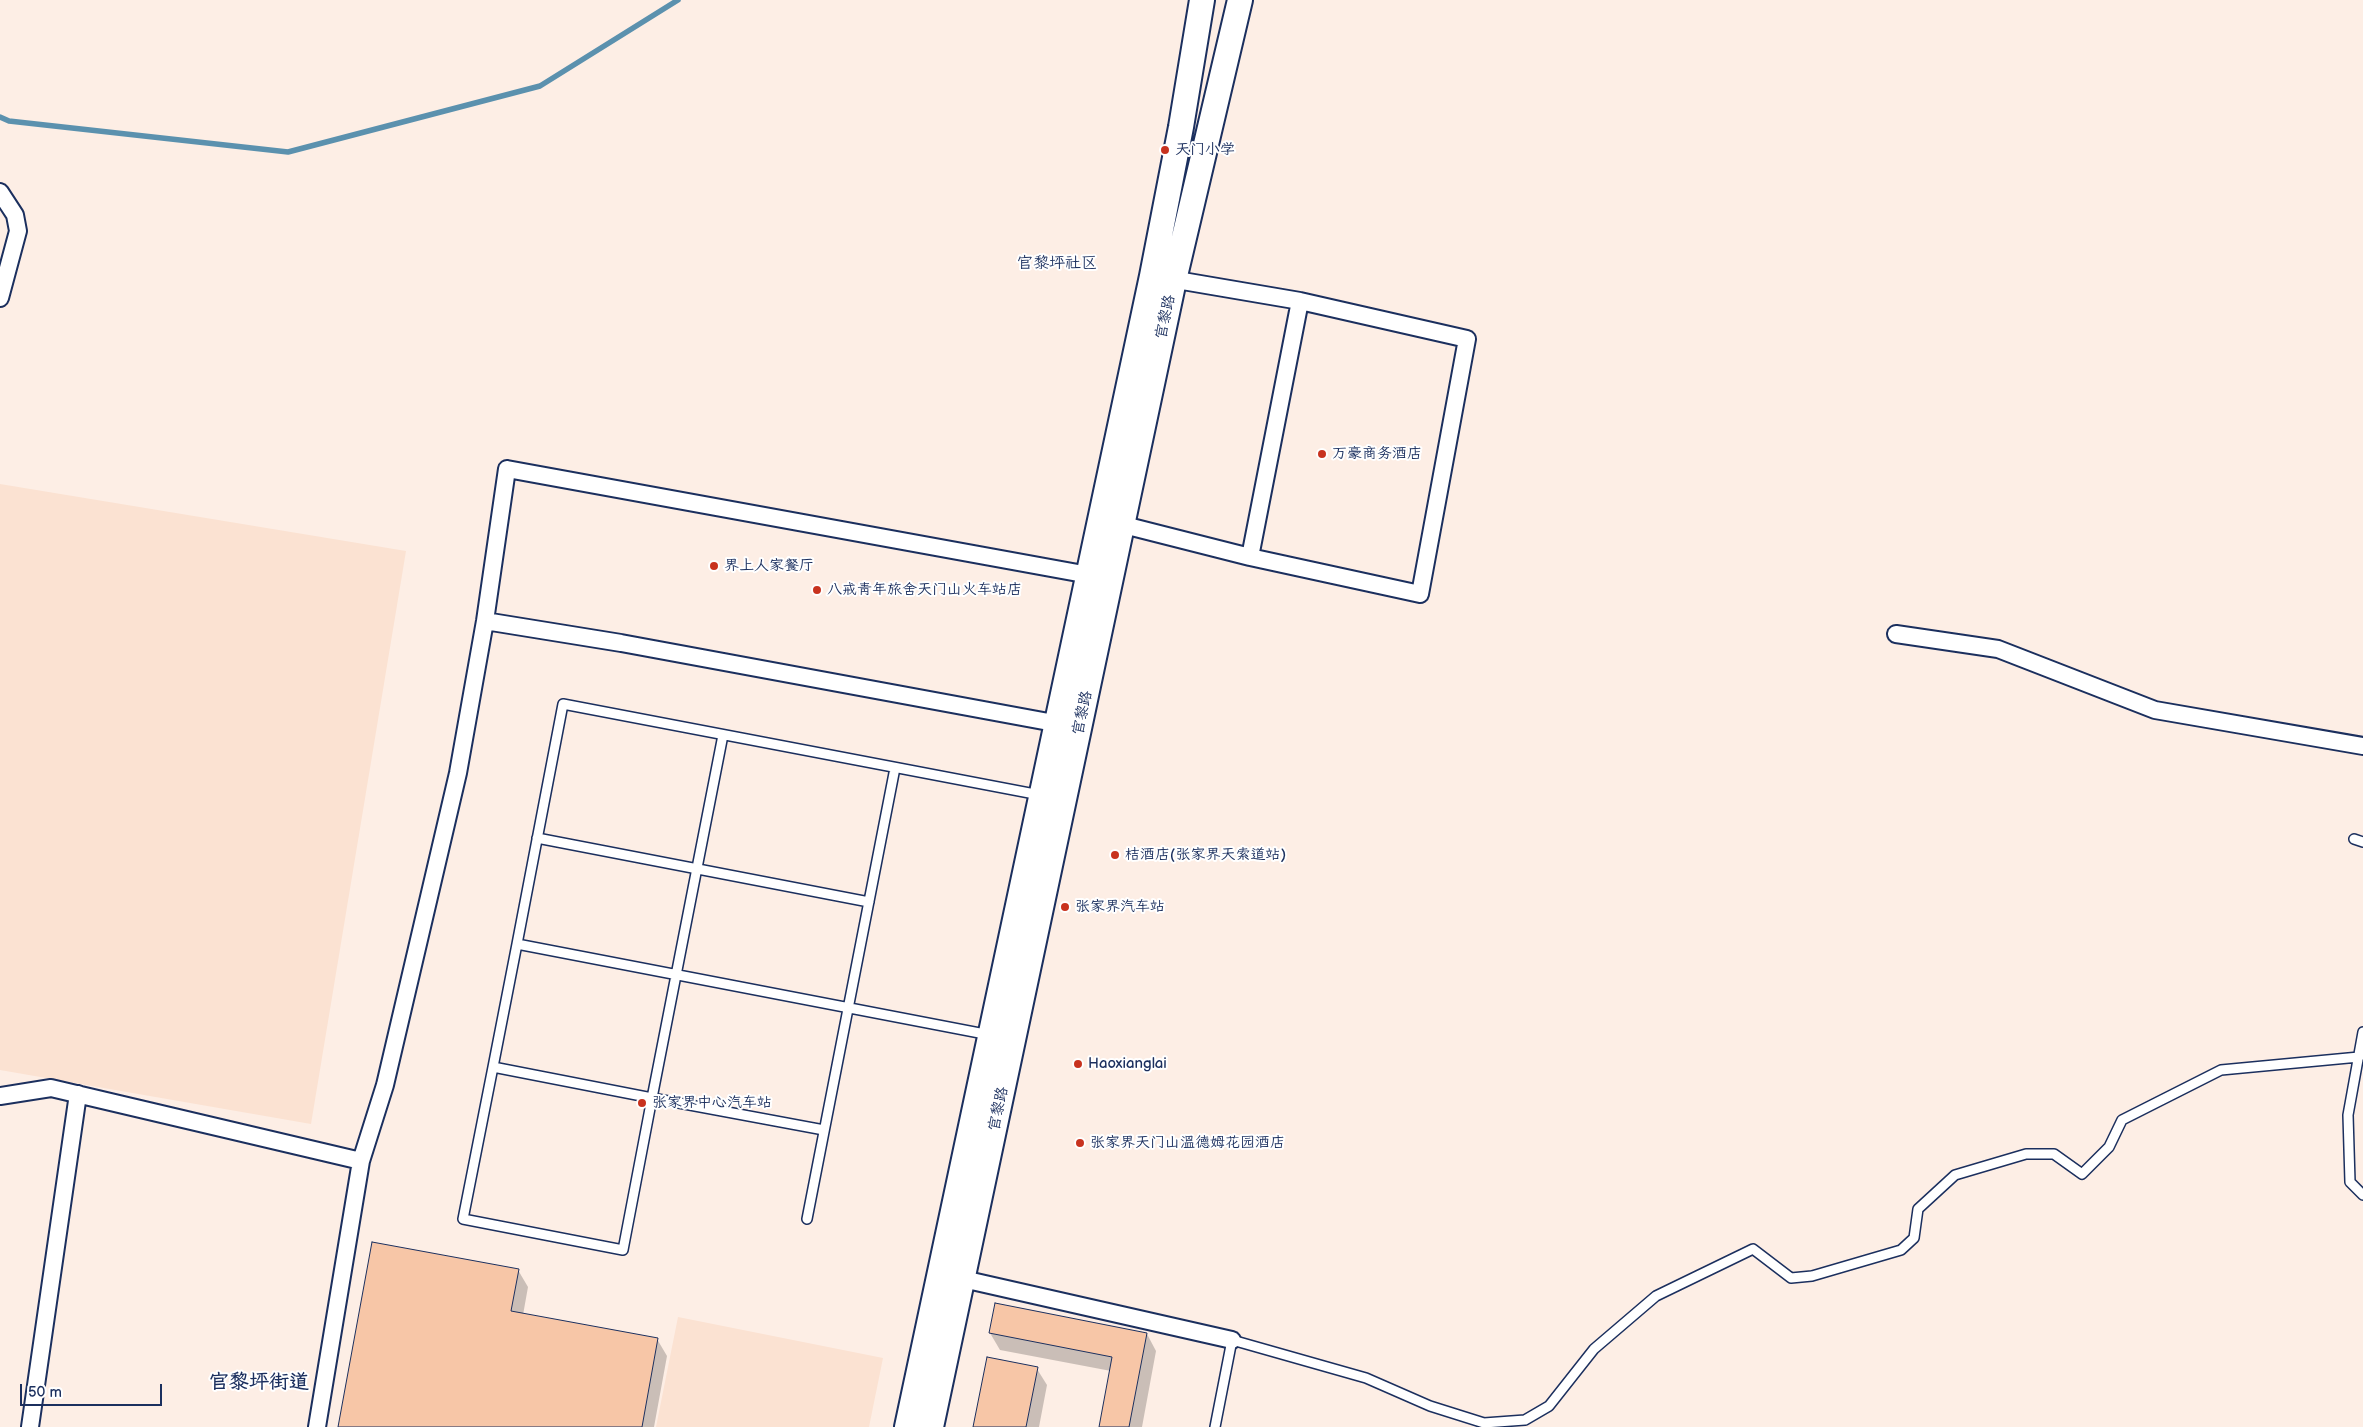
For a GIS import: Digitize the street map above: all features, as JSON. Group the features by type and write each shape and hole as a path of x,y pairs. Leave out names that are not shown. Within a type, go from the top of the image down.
{"main road":[{"name":"官黎路","path":"1163,278 1181,127 1202,0"},
{"name":"官黎路","path":"907,1427 951,1277 1163,278 1240,0"},
{"name":"官黎路","path":"931,1427 951,1277 990,1035 1041,796 1068,726 1089,575 1111,522"}],"street":[{"path":"0,192 15,216 18,231 0,298"},
{"path":"1111,522 1250,557 1420,594 1467,339 1300,301 1163,278"},
{"path":"1250,557 1300,301"},
{"path":"317,1427 360,1161 385,1085 456,782 485,621 507,468 1089,575"},
{"path":"485,621 621,643 1068,726"},
{"path":"1896,634 1998,649 2155,710 2363,746"},
{"path":"0,1096 51,1088 360,1161"},
{"path":"30,1427 78,1094"},
{"path":"951,1277 1232,1340"}],"lane":[{"path":"723,735 623,1250 464,1219 563,704 1041,796"},
{"path":"808,1219 895,768"},
{"path":"537,838 869,902"},
{"path":"517,944 990,1035"},
{"path":"2363,1032 2348,1125 2350,1182 2363,1195"},
{"path":"1216,1427 1232,1340 1366,1378 1430,1406 1484,1423 1525,1420 1549,1406 1594,1349 1656,1296 1754,1249 1791,1278 1812,1276 1901,1250 1914,1238 1918,1209 1955,1175 2026,1154 2054,1154 2082,1174 2109,1147 2122,1120 2221,1070 2359,1056"},
{"path":"493,1067 824,1130"}],"shaded area":[{"path":"0,484 406,551 311,1124 0,1070"},
{"path":"678,1317 883,1358 869,1427 656,1427"}],"building":[{"path":"372,1242 519,1269 511,1311 658,1338 642,1427 338,1427"},
{"path":"995,1303 1147,1333 1129,1427 1099,1427 1112,1357 989,1333"},
{"path":"987,1357 1038,1367 1026,1427 973,1427"}],"waterway":[{"path":"0,117 9,121 288,152 540,86 678,0"}],"place":[{"name":"天门小学","path":"1165,150"},
{"name":"万豪商务酒店","path":"1322,454"},
{"name":"界上人家餐厅","path":"714,566"},
{"name":"八戒青年旅舍天门山火车站店","path":"817,590"},
{"name":"桔酒店(张家界天索道站)","path":"1115,855"},
{"name":"张家界汽车站","path":"1065,907"},
{"name":"Haoxianglai","path":"1078,1064"},
{"name":"张家界中心汽车站","path":"642,1103"},
{"name":"张家界天门山温德姆花园酒店","path":"1080,1143"}],"district":[{"name":"官黎坪社区","path":"1057,264"},
{"name":"官黎坪街道","path":"259,1383"}]}
